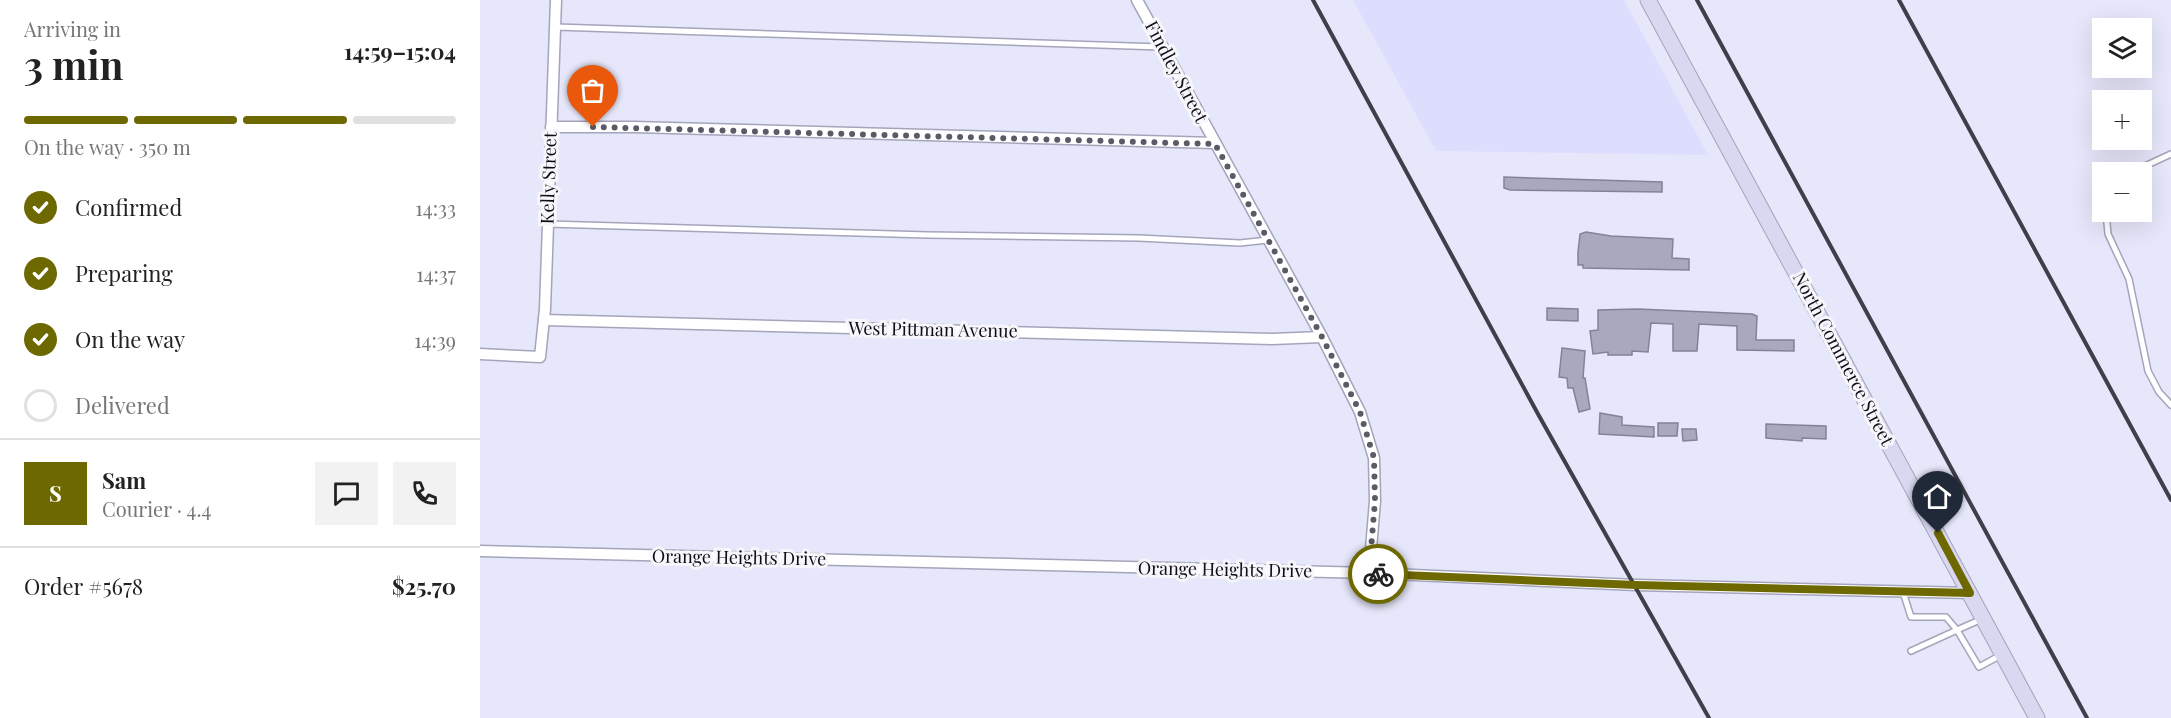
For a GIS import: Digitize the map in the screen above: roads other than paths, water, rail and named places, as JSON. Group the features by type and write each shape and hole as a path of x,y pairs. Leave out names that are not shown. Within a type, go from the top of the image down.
{"main road":[{"name":"North Commerce Street","path":"1648,0 2037,718"}],"street":[{"name":"Kelly Street","path":"480,354 540,357 544,320 556,0"},
{"name":"Findley Street","path":"1137,0 1322,337 1360,412 1374,458 1375,501 1369,573"},
{"path":"551,127 634,127 1215,144"},
{"name":"West Pittman Avenue","path":"544,320 1272,339 1322,337"},
{"name":"Orange Heights Drive","path":"480,551 1369,573 1636,585 1970,593"}],"lane":[{"path":"555,27 1163,47"},
{"path":"2152,163 2171,154"},
{"path":"2107,222 2108,234 2128,279 2148,371 2159,392 2171,405"},
{"path":"548,224 928,235 1139,238 1240,243 1268,240"},
{"path":"1903,592 1911,617 1946,617 1957,630 1979,667 2003,654"},
{"path":"1911,651 1984,618"}],"railway":[{"path":"1313,0 1538,414 1709,718"},
{"path":"1697,0 2087,718"},
{"path":"1899,0 2171,500"}]}
